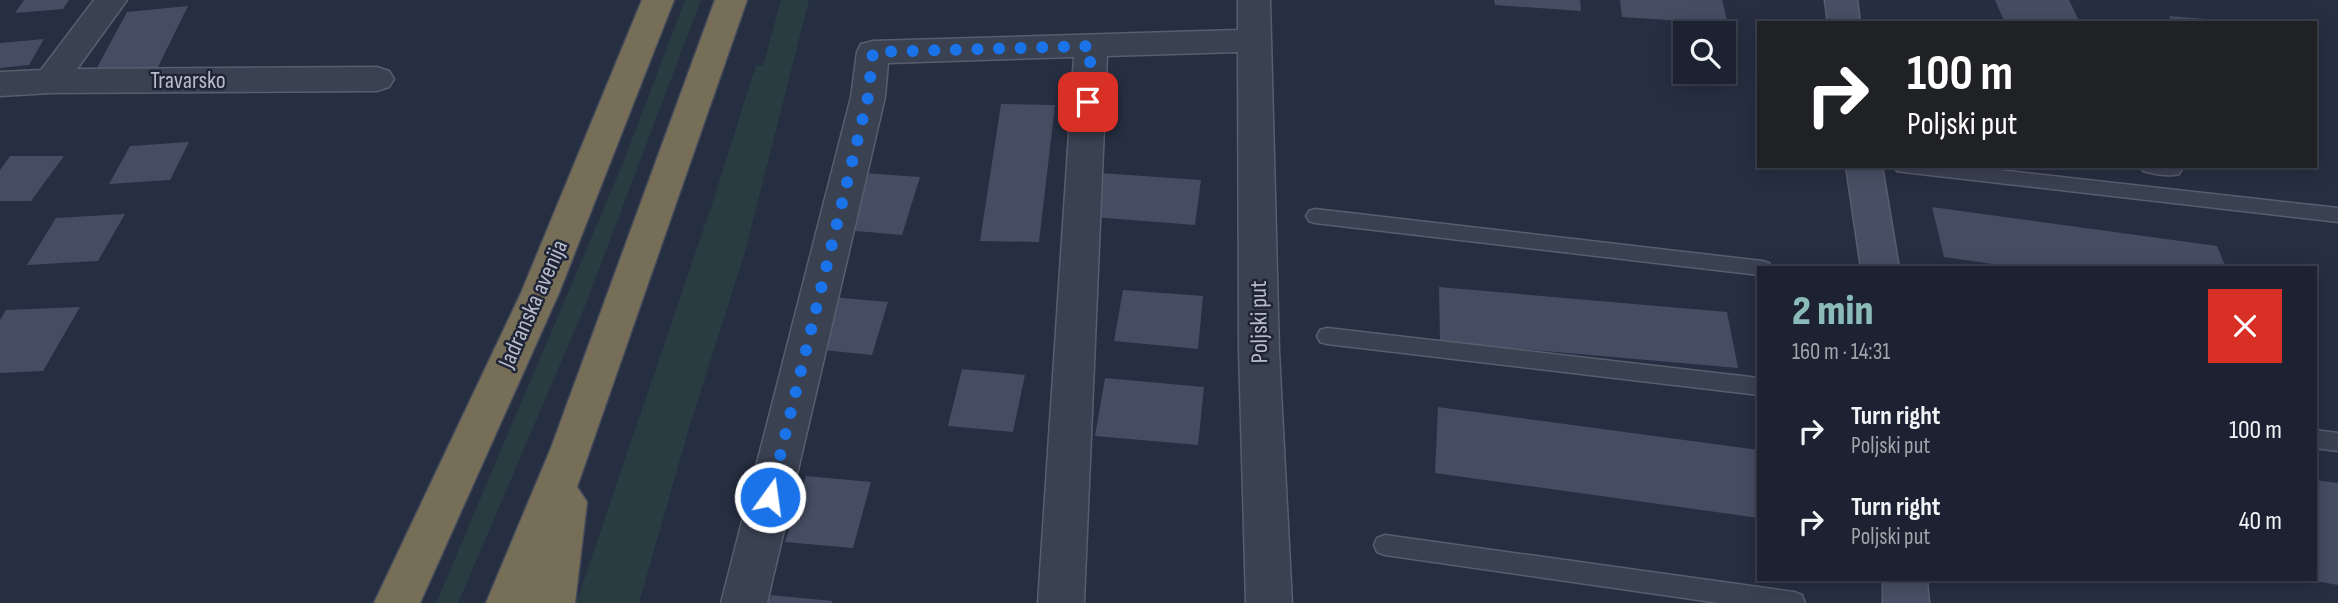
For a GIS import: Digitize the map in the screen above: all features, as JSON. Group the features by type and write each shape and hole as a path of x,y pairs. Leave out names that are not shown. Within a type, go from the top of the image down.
{"highway":[{"name":"Jadranska avenija","path":"397,603 540,293 658,0"},
{"path":"509,603 572,447 731,0"},
{"path":"552,603 572,447"}],"main road":[{"path":"1841,0 1844,21"},
{"path":"1864,168 1880,266"},
{"path":"1905,581 1906,603"}],"street":[{"path":"51,81 111,0"},
{"name":"Poljski put","path":"1254,0 1259,351 1269,603"},
{"path":"744,603 868,97 873,52 1255,41"},
{"path":"1061,603 1091,46"},
{"name":"Travarsko","path":"0,84 51,81 377,79"}],"lane":[{"path":"1921,168 2338,215"},
{"path":"1315,216 1757,267"},
{"path":"1327,336 1757,387"},
{"path":"2317,439 2338,442"},
{"path":"1385,545 1794,603"}],"shaded area":[{"path":"685,0 701,0 585,306 458,603 436,603 623,163"},
{"path":"781,0 809,0 745,252 690,425 639,603 576,603 713,201 756,65 763,66"}],"building":[{"path":"24,0 69,0 63,9 15,13"},
{"path":"1494,0 1580,0 1581,11 1495,5"},
{"path":"1620,0 1722,0 1727,21 1683,21 1622,17"},
{"path":"1995,0 2069,0 2079,21 2004,21"},
{"path":"188,6 156,71 92,77 127,12"},
{"path":"2169,16 2220,21 2172,21"},
{"path":"44,39 29,65 0,68 0,43"},
{"path":"1001,104 1055,105 1039,242 980,241"},
{"path":"189,142 170,180 109,184 130,146"},
{"path":"10,156 64,156 31,201 0,201 0,170"},
{"path":"864,173 920,177 902,235 845,230"},
{"path":"1100,173 1201,180 1195,225 1092,217"},
{"path":"1932,207 2217,246 2225,266 2006,266 1944,257"},
{"path":"125,214 98,261 27,265 56,218"},
{"path":"1439,287 1727,312 1738,368 1440,342"},
{"path":"1123,290 1203,296 1198,349 1114,341"},
{"path":"831,297 888,302 872,355 813,349"},
{"path":"80,307 43,371 0,373 0,320 6,310"},
{"path":"962,369 1025,375 1013,432 948,426"},
{"path":"1105,378 1204,387 1198,445 1095,436"},
{"path":"1438,407 1757,450 1757,518 1435,473"},
{"path":"806,476 871,482 853,548 785,542"},
{"path":"2317,480 2338,483 2338,585 2315,581"},
{"path":"771,595 832,601 832,603 768,603"}],"route":[{"path":"770,497 868,97 873,52 1091,46 1088,102"}]}
